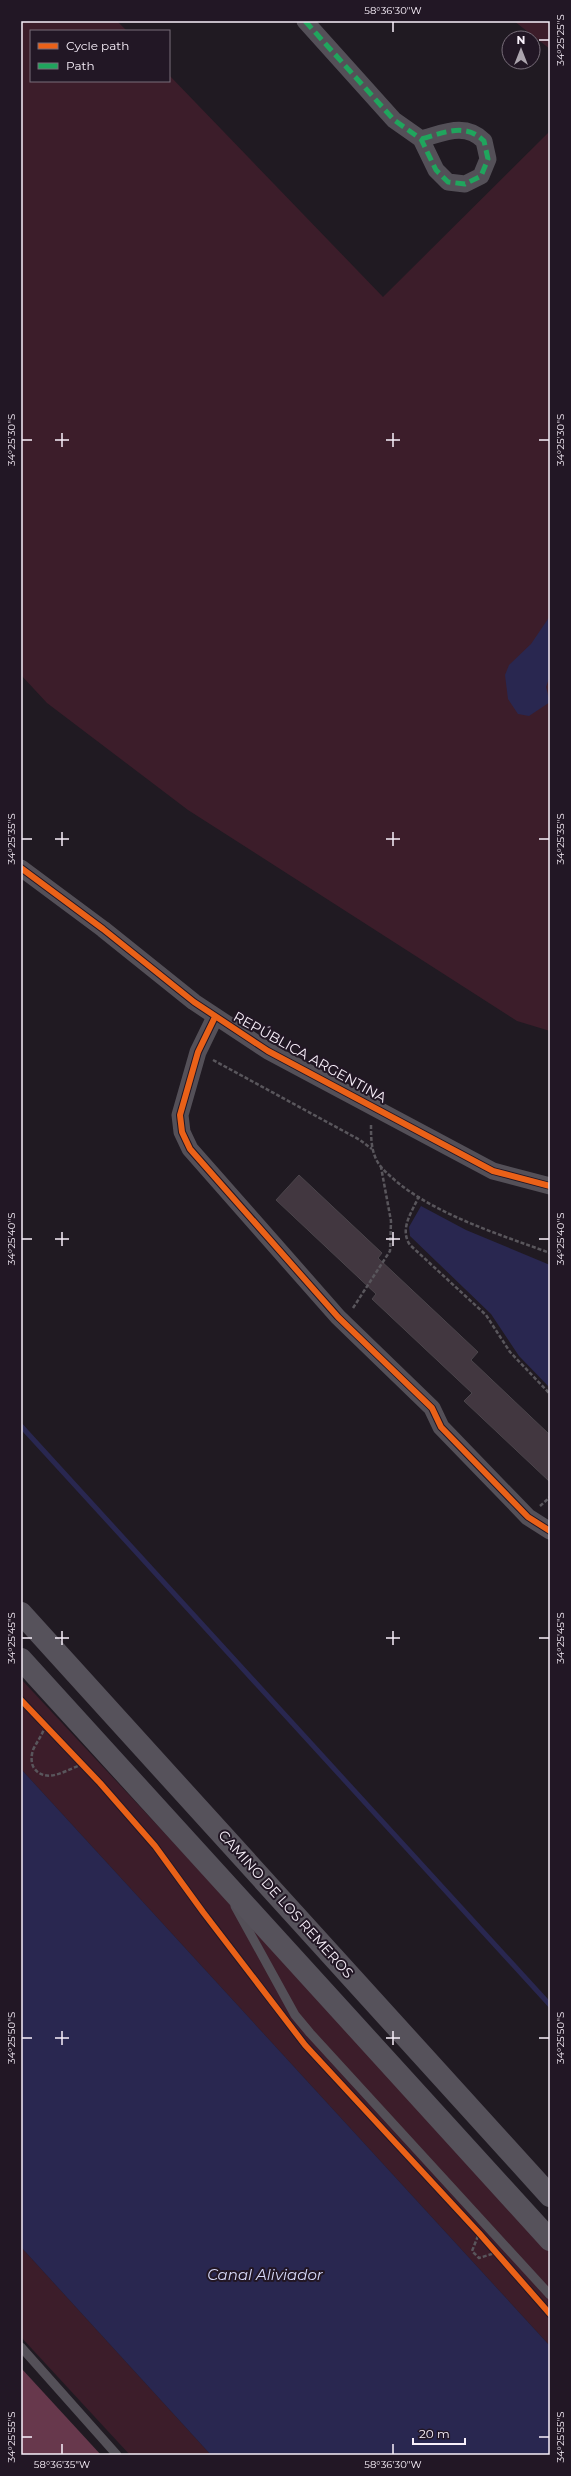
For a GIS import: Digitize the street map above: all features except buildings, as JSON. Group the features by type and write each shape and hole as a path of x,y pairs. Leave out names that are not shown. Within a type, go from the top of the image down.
{"main road":[{"name":"CAMINO DE LOS REMEROS","path":"21,1613 550,2196"},
{"path":"21,1659 550,2240"}],"street":[{"path":"305,21 394,120 420,139"},
{"name":"REPÚBLICA ARGENTINA","path":"21,868 215,1017 268,1050 492,1171 550,1186"},
{"path":"215,1017 198,1052 180,1115 182,1132 190,1149 344,1322 432,1408 441,1427 528,1517 550,1531"}],"lane":[{"path":"219,1877 300,2021 550,2295"},
{"path":"21,2347 117,2455"}],"path":[{"path":"198,1052 360,1140 372,1150 381,1167 390,1221 390,1251 344,1322"},
{"path":"372,1150 371,1121 376,1108"},
{"path":"381,1167 419,1196 462,1220 550,1252"},
{"path":"419,1196 406,1225 404,1237 486,1315 510,1352 550,1394"},
{"path":"40,1720 51,1731"},
{"path":"45,1725 42,1736 34,1750 32,1760 38,1773 45,1776 53,1776 85,1766 77,1758"},
{"path":"473,2227 481,2235 473,2245 474,2255 479,2258 495,2250 502,2259"}],"shaded area":[{"path":"21,21 117,21 126,30 30,30 30,82 170,82 170,76 383,297 550,131 550,1031 517,1021 188,810 47,703 21,675"},
{"path":"514,21 550,21 550,49 541,42 541,30 526,30"},
{"path":"21,1679 326,2006 550,2253 550,2346 21,1769"},
{"path":"21,2247 211,2455 130,2455 21,2337"},
{"path":"21,2368 101,2455 21,2455"}],"water":[{"path":"550,616 550,676 546,687 550,702 529,716 518,714 508,699 505,675 509,665 531,644"},
{"path":"421,1206 466,1230 550,1265 550,1388 519,1356 491,1314 410,1236 409,1227"},
{"name":"Canal Aliviador","path":"21,1769 550,2346 550,2455 211,2455 21,2247"}],"waterway":[{"path":"21,1426 550,2005"}],"marked path":[{"path":"305,21 394,120 421,139 436,170 448,182 465,184 481,176 488,159 484,141 477,135 462,130 446,132 421,139"}],"cycle path":[{"path":"21,868 103,929 194,1002 268,1051 493,1171 550,1186"},
{"path":"215,1017 198,1052 180,1115 182,1132 190,1149 338,1317 432,1408 441,1427 528,1517 550,1531"},
{"path":"21,1700 100,1783 155,1846 203,1912 305,2045 479,2233 550,2314"}]}
